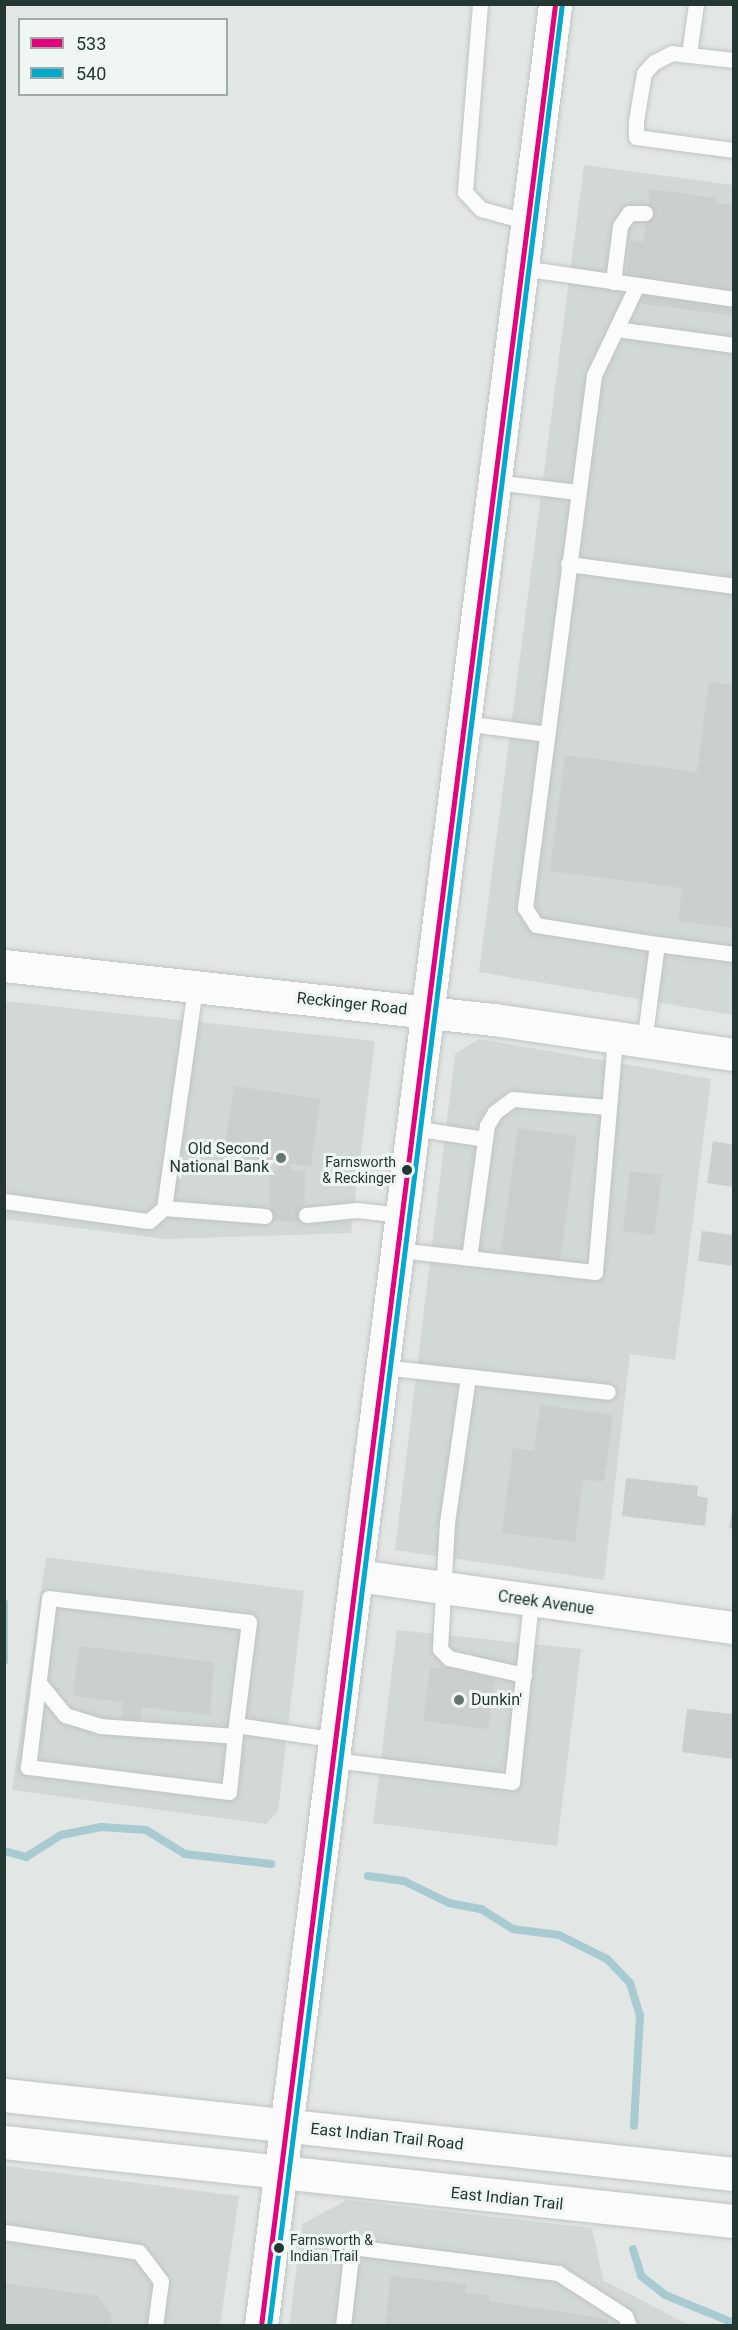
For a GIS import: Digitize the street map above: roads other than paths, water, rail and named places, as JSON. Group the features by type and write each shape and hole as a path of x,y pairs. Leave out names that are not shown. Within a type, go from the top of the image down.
{"main road":[{"path":"261,2325 336,1750 555,4"},
{"name":"East Indian Trail Road","path":"4,2095 734,2174"},
{"path":"4,2142 280,2176"},
{"name":"East Indian Trail","path":"280,2176 734,2222"}],"street":[{"name":"Reckinger Road","path":"5,969 427,1012 734,1055"},
{"name":"Creek Avenue","path":"358,1576 531,1602 734,1628"}],"lane":[{"path":"480,4 465,192 481,209 528,222"},
{"path":"689,54 696,4"},
{"path":"734,60 672,54 644,73 636,137 734,150"},
{"path":"613,282 620,226 629,213 645,213"},
{"path":"522,268 734,299"},
{"path":"637,285 594,375 525,908 536,925 734,954"},
{"path":"616,328 734,345"},
{"path":"495,482 578,492"},
{"path":"568,564 734,585"},
{"path":"464,723 546,734"},
{"path":"398,1250 595,1272 609,1107 657,944"},
{"path":"4,1201 149,1221 164,1208 195,987"},
{"path":"470,1258 485,1139 495,1112 513,1099 609,1107"},
{"path":"413,1128 485,1139"},
{"path":"164,1208 265,1216"},
{"path":"306,1215 357,1210 402,1215"},
{"path":"384,1367 608,1392"},
{"path":"468,1377 443,1589 440,1649 449,1658 524,1675"},
{"path":"49,1598 249,1622 236,1730 229,1792 28,1767 49,1598"},
{"path":"39,1683 65,1715 100,1726 236,1730 512,1782 531,1602"},
{"path":"4,2232 139,2252 161,2281 155,2325"},
{"path":"343,2325 352,2247 558,2274 625,2316 629,2325"}],"waterway":[{"path":"4,1603 4,1661"},
{"path":"4,1851 26,1857 61,1835 101,1827 146,1830 185,1854 271,1864"},
{"path":"368,1876 404,1881 449,1903 481,1909 513,1929 559,1935 607,1959 630,1983 640,2015 634,2126"},
{"path":"633,2249 641,2276 665,2295 734,2323"}],"place":[{"name":"Old Second National Bank","path":"281,1158"},
{"name":"Farnsworth & Reckinger","path":"407,1170"},
{"name":"Dunkin'","path":"459,1700"},
{"name":"Farnsworth & Indian Trail","path":"279,2248"}]}
